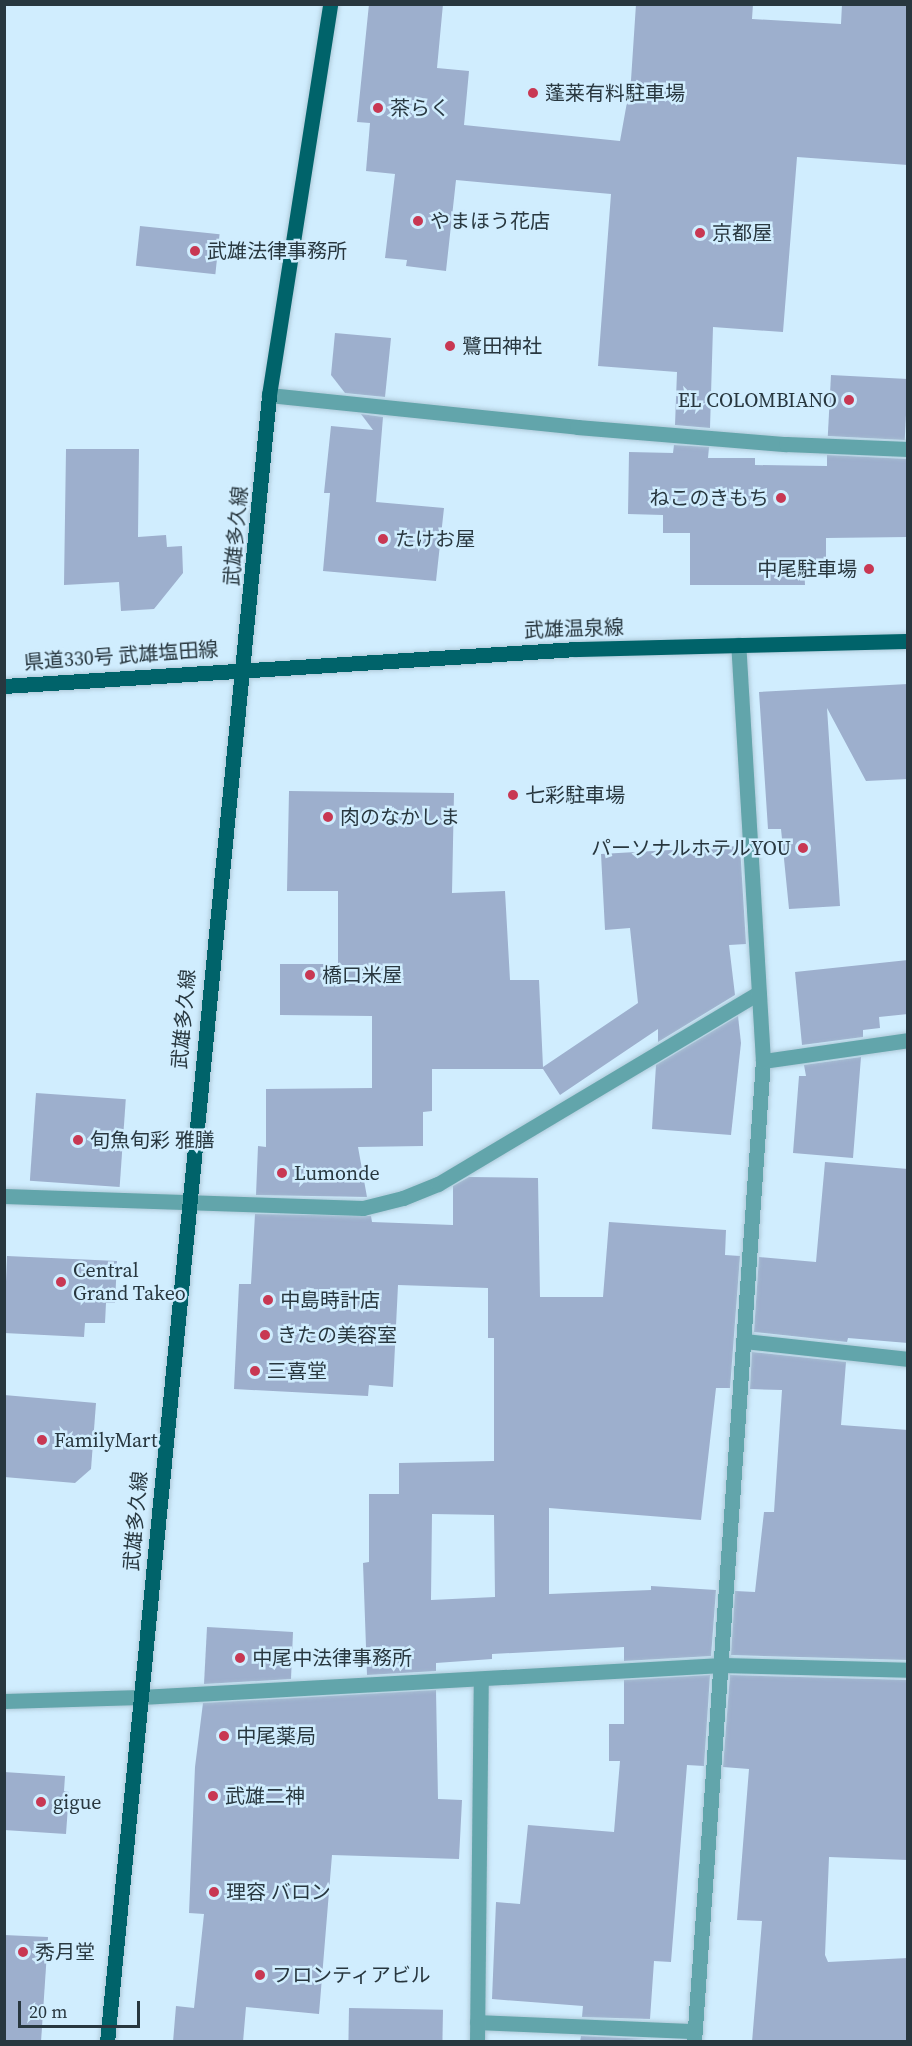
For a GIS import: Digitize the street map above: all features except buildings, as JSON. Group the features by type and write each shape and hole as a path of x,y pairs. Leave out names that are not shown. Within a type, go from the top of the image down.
{"main road":[{"name":"武雄多久線","path":"107,2042 188,1200 269,395 330,4"},
{"name":"武雄温泉線","path":"242,668 576,649 908,641"},
{"name":"県道330号 武雄塩田線","path":"4,686 242,668"}],"street":[{"path":"269,395 577,427 786,444 908,449"},
{"path":"477,2022 694,2036 745,1341 763,1061 738,645"},
{"path":"4,1196 188,1200 363,1208 403,1198 438,1184 758,993"},
{"path":"763,1061 908,1040"},
{"path":"745,1341 908,1359"},
{"path":"4,1701 141,1697 481,1680 722,1665 908,1670"},
{"path":"477,2042 481,1680"}],"place":[{"name":"蓬莱有料駐車場","path":"533,93"},
{"name":"茶らく","path":"378,108"},
{"name":"やまほう花店","path":"418,221"},
{"name":"京都屋","path":"700,233"},
{"name":"武雄法律事務所","path":"195,251"},
{"name":"鷺田神社","path":"450,346"},
{"name":"EL COLOMBIANO","path":"849,400"},
{"name":"ねこのきもち","path":"781,498"},
{"name":"たけお屋","path":"383,539"},
{"name":"中尾駐車場","path":"869,569"},
{"name":"七彩駐車場","path":"513,795"},
{"name":"肉のなかしま","path":"328,817"},
{"name":"パーソナルホテルYOU","path":"803,848"},
{"name":"橋口米屋","path":"310,975"},
{"name":"旬魚旬彩 雅膳","path":"78,1140"},
{"name":"Lumonde","path":"282,1173"},
{"name":"Central Grand Takeo","path":"61,1282"},
{"name":"中島時計店","path":"268,1300"},
{"name":"きたの美容室","path":"265,1335"},
{"name":"三喜堂","path":"255,1371"},
{"name":"FamilyMart","path":"42,1440"},
{"name":"中尾中法律事務所","path":"240,1658"},
{"name":"中尾薬局","path":"224,1736"},
{"name":"武雄二神","path":"213,1796"},
{"name":"gigue","path":"41,1802"},
{"name":"理容 バロン","path":"214,1892"},
{"name":"秀月堂","path":"23,1952"},
{"name":"フロンティアビル","path":"260,1975"}]}
